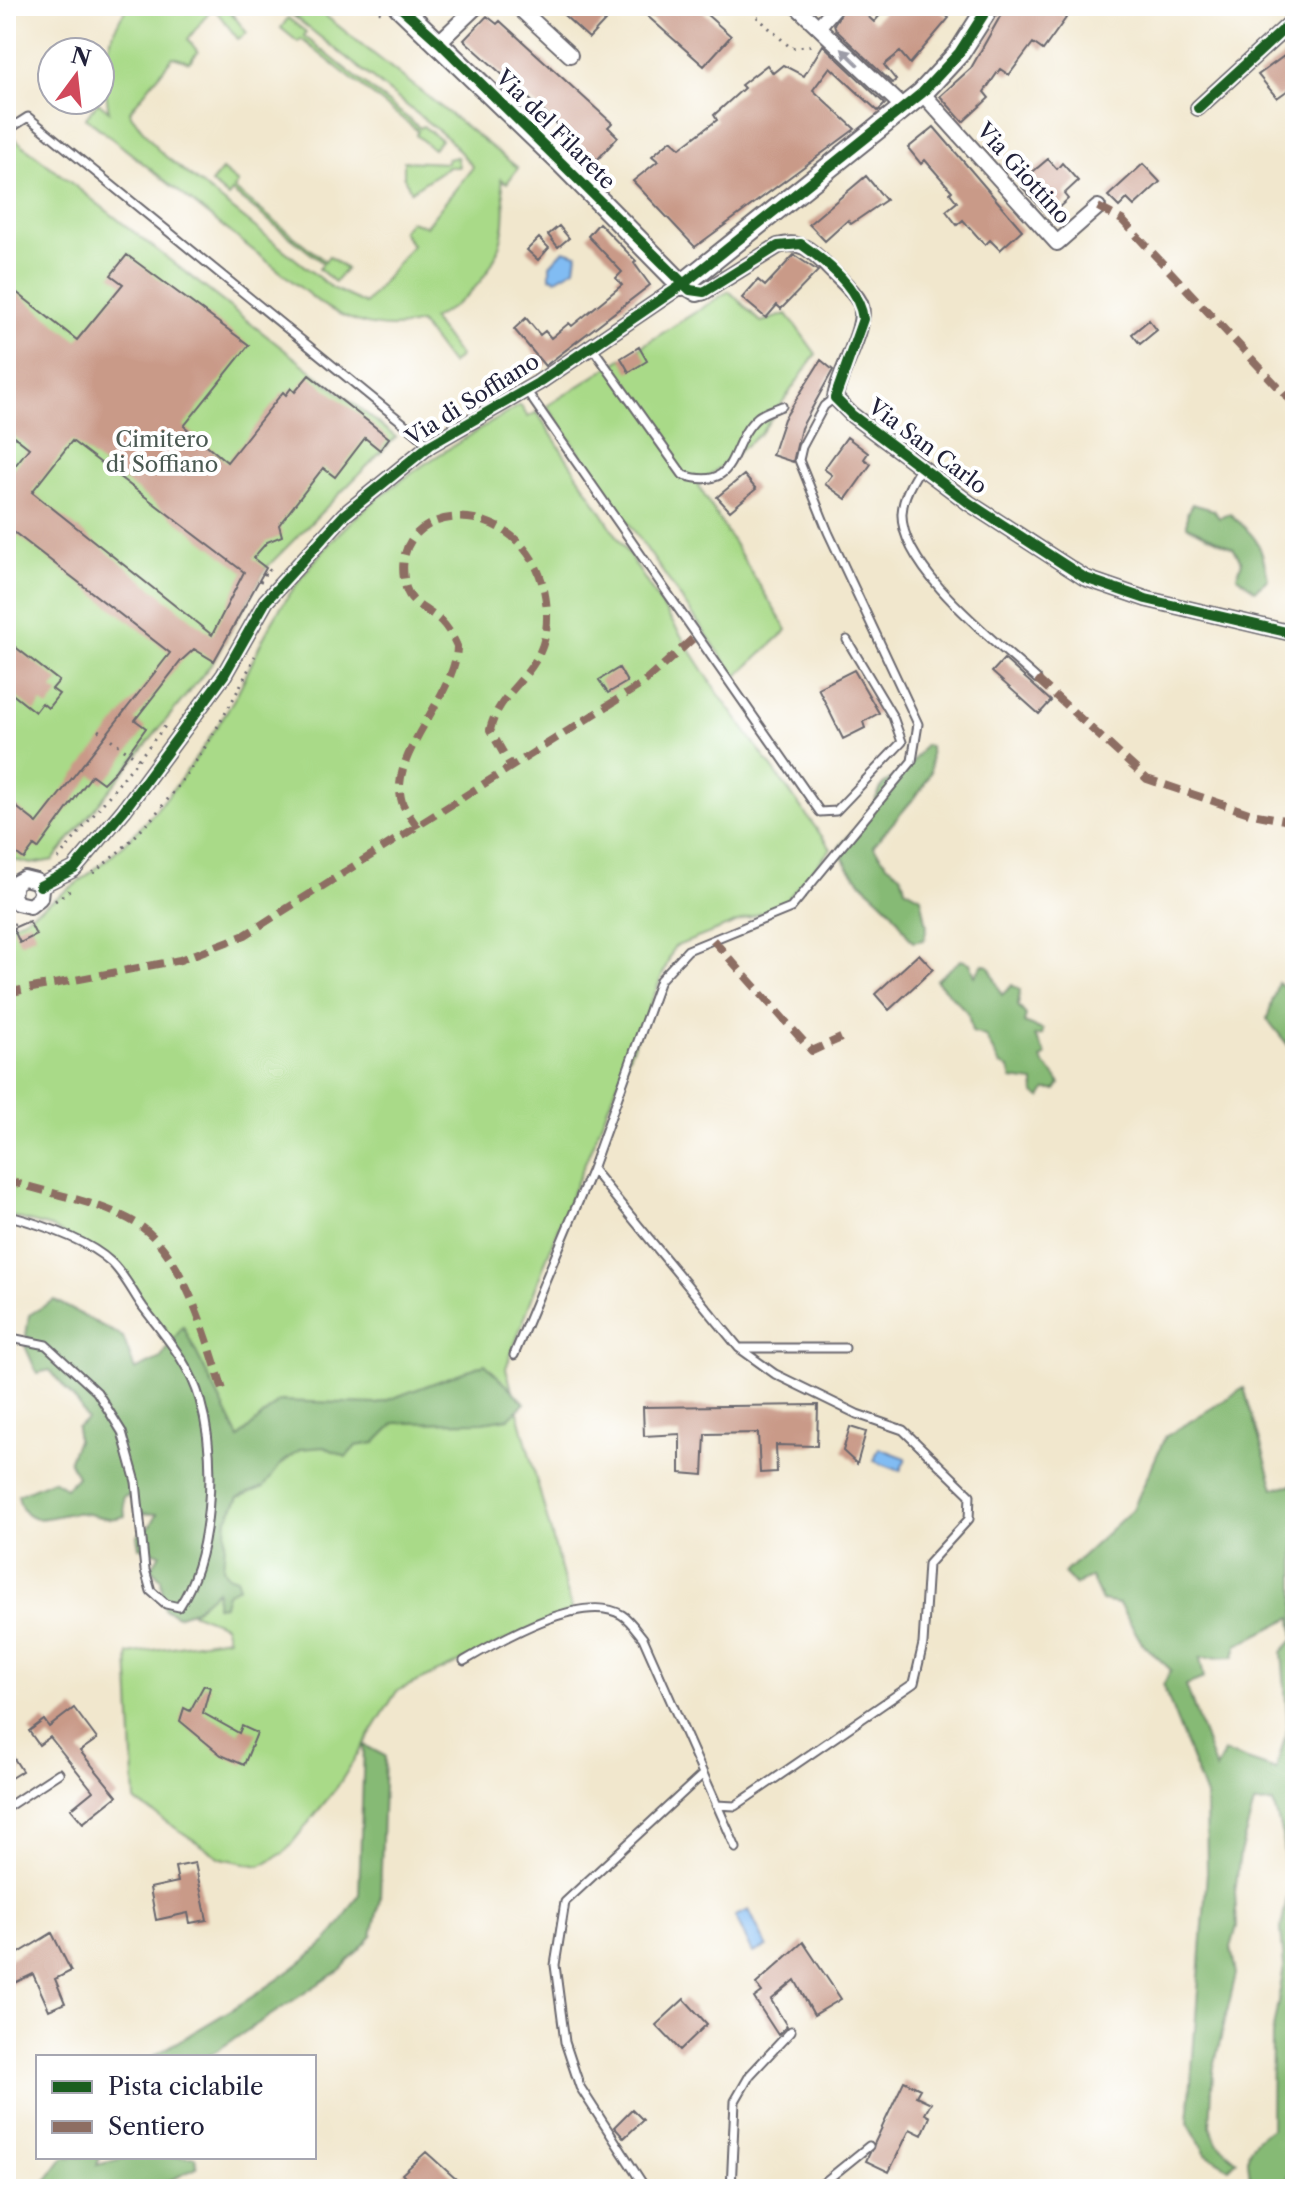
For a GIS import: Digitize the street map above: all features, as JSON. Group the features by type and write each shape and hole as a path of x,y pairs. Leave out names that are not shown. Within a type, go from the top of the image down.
{"street":[{"name":"Via del Filarete","path":"399,6 439,42 682,285"},
{"path":"439,42 477,6"},
{"path":"517,6 570,55"},
{"path":"796,6 904,108"},
{"path":"819,26 836,6"},
{"name":"Via di Soffiano","path":"19,880 9,898 30,906 40,898 40,886 74,869 124,810 224,675 266,601 344,515 430,445 526,390 682,285 922,93 959,53 989,6"},
{"path":"1198,108 1295,19"},
{"name":"Via Giottino","path":"922,93 1057,243 1098,207"},
{"name":"Via San Carlo","path":"682,285 697,294 704,292 778,246 791,242 801,244 852,291 862,311 863,319 836,386 835,398 852,415 1057,562 1098,584 1295,634"},
{"path":"6,868 19,880 28,877 40,886"}],"lane":[{"path":"6,131 28,117 430,445"},
{"path":"592,347 683,475 696,479 718,476 729,469 744,435 759,416 782,406"},
{"path":"526,390 820,812 836,811 902,742 893,717 847,640"},
{"path":"514,1355 592,1169 660,980 688,950 791,908 912,761 918,724 828,532 799,460 802,447 824,406 835,398"},
{"path":"921,467 902,509 902,522 915,553 931,581 1037,679"},
{"path":"592,1169 739,1348 775,1374 857,1414 903,1430 970,1495 969,1519 928,1564 923,1644 914,1683 735,1806 716,1805"},
{"path":"6,1215 51,1227 111,1262 180,1355 200,1399 209,1453 208,1511 200,1566 179,1607 166,1604 151,1591 145,1570 136,1482 122,1432 97,1392 46,1345 6,1337"},
{"path":"739,1348 845,1348"},
{"path":"464,1661 514,1632 588,1608 621,1614 643,1638 677,1707 702,1775 736,1848"},
{"path":"6,1808 59,1773"},
{"path":"646,2189 580,2087 565,2042 555,1965 565,1902 702,1775"},
{"path":"731,2189 735,2101 750,2075 791,2031"},
{"path":"816,2189 869,2146"}],"path":[{"path":"745,6 791,48 817,44"},
{"path":"260,582 268,569 282,581"},
{"path":"88,877 111,859 180,784 235,697 260,644"},
{"path":"53,865 168,722"},
{"path":"98,730 138,759"},
{"path":"53,903 76,885"},
{"path":"6,928 29,916"}],"green space":[{"path":"128,6 226,6 247,33 238,39 213,7 188,39 198,52 189,62 173,57 130,111 131,115 160,152 332,288 365,304 412,245 402,231 410,221 426,226 473,167 449,139 281,6 313,6 518,168 507,183 501,179 504,224 493,262 468,294 432,319 460,357 451,364 420,323 394,327 369,324 321,304 86,118 116,116 116,36 112,36"},
{"path":"288,18 306,32 304,36 420,128 423,126 441,140 433,149 416,135 418,131 301,39 298,42 281,28"},
{"name":"Cimitero di Soffiano","path":"6,132 396,437 266,568 214,661 53,860 31,864 6,858"},
{"path":"457,157 459,167 448,167 411,191 404,177 404,161 447,163 447,159"},
{"path":"222,170 238,183 234,189 325,261 329,256 346,269 335,282 319,269 323,263 232,192 228,197 211,183"},
{"path":"729,291 761,322 787,314 816,354 761,433 698,485 787,630 736,677 547,406"},
{"path":"520,405 528,417 537,412 718,693 831,849 782,905 674,947 556,1233 506,1368 572,1610 397,1691 338,1786 285,1852 260,1866 221,1858 135,1801 128,1654 228,1638 224,1625 179,1607 180,1355 111,1262 51,1227 6,1215 6,928 78,883 109,858 163,802 188,770 234,699 281,608 337,535 401,480"},
{"path":"1192,504 1214,510 1219,518 1230,514 1247,529 1260,549 1268,579 1255,590 1237,576 1242,562 1233,548 1187,526 1187,513"},
{"path":"925,745 930,746 931,771 922,789 873,846 888,865 901,874 905,888 921,897 927,926 924,940 913,942 891,910 854,874 839,847 852,832 858,835 883,784 908,768"},
{"path":"961,960 970,963 975,976 983,964 989,966 1002,995 1012,985 1020,990 1018,1006 1026,1015 1024,1023 1043,1030 1042,1035 1035,1036 1046,1055 1041,1059 1060,1084 1056,1090 1046,1090 1041,1098 1034,1094 1034,1082 1012,1079 1009,1068 1000,1065 985,1036 972,1032 968,1013 936,980"},
{"path":"1278,982 1295,995 1295,1054 1267,1019"},
{"path":"54,1300 123,1337 135,1370 161,1358 183,1326 239,1438 279,1401 377,1404 485,1364 525,1403 509,1418 482,1422 395,1423 375,1443 356,1446 346,1457 325,1447 301,1449 280,1465 264,1487 239,1497 227,1519 223,1568 227,1575 236,1578 239,1586 227,1594 224,1605 216,1606 217,1590 194,1610 177,1616 164,1609 161,1579 151,1569 160,1554 139,1547 137,1536 151,1525 157,1514 137,1513 129,1495 123,1497 125,1516 113,1518 72,1513 44,1519 28,1515 22,1508 18,1495 53,1480 66,1488 77,1477 69,1460 77,1440 77,1427 87,1420 79,1405 50,1370 37,1373 25,1346 36,1344 26,1336 29,1315"},
{"path":"1244,1388 1274,1488 1295,1484 1295,2125 1287,2189 1251,2189 1248,2160 1254,2142 1271,2128 1272,2035 1284,1967 1281,1929 1288,1892 1282,1835 1273,1803 1254,1804 1240,1853 1235,1892 1237,1926 1231,1948 1236,1974 1213,2071 1210,2126 1217,2143 1237,2160 1229,2168 1206,2154 1188,2122 1207,1872 1206,1797 1163,1685 1171,1670 1142,1643 1119,1604 1102,1601 1091,1577 1076,1585 1064,1573 1133,1509 1165,1437","holes":["1292,1617 1294,1639 1282,1652 1288,1726 1276,1770 1224,1752 1216,1770 1186,1685 1204,1678 1200,1658 1234,1657 1237,1645"]},
{"path":"364,1745 385,1756 380,1898 372,1936 341,1969 210,2055 155,2055 240,2004 304,1960 333,1933 359,1894"},
{"path":"62,2159 99,2159 97,2165 120,2159 195,2159 197,2168 151,2189 40,2189"}],"water":[{"path":"564,250 577,254 575,268 556,279 550,277 550,265"},
{"path":"879,1448 906,1458 900,1471 874,1461"},
{"path":"749,1910 767,1947 753,1953 735,1916"}],"building":[{"path":"554,6 619,6 589,38"},
{"path":"636,6 697,6 731,36 704,66"},
{"path":"846,6 857,6 874,22 888,6 934,6 949,18 910,64 900,52 884,65 896,80 892,83 836,30 834,24"},
{"path":"1006,6 1050,6 1066,18 1043,50 1033,43 1009,75 1000,69 984,92 989,98 963,122 940,96 971,68"},
{"path":"487,16 497,24 500,21 612,123 608,127 618,137 597,160 464,40"},
{"path":"823,45 885,104 878,111 830,67 813,90 855,129 695,247 633,181 658,161 652,156 671,140 680,148 717,120 714,115 744,88 741,85 767,65 773,73 783,65 804,76"},
{"path":"1295,48 1295,85 1277,98 1258,75"},
{"path":"934,127 1022,230 1000,250 990,240 985,245 963,220 957,225 946,211 957,202 950,193 952,191 925,160 921,164 908,148"},
{"path":"1048,159 1057,169 1062,163 1078,181 1064,194 1068,199 1055,211 1051,207 1045,212 1022,187 1031,179 1029,175"},
{"path":"1143,164 1160,182 1134,206 1127,199 1119,207 1108,196"},
{"path":"866,176 886,200 851,224 848,220 825,241 809,224"},
{"path":"599,223 636,261 634,263 650,285 545,366 514,329 526,318 540,335 545,331 551,338 569,323 572,326 622,285 616,278 622,272 588,236"},
{"path":"559,226 569,238 558,247 548,235"},
{"path":"539,238 549,248 538,260 527,250"},
{"path":"127,255 249,345 184,426 227,462 283,392 286,395 291,388 295,392 309,375 389,438 380,450 365,438 335,477 323,468 279,525 282,536 267,542 253,558 266,568 214,661 194,649 181,661 135,720 146,728 115,771 103,783 92,775 38,849 34,846 24,859 6,846 12,833 6,829 6,799 37,823 170,653 6,526 6,477 29,448 6,430 6,284 77,340 123,284 111,275","holes":["72,441 244,572 212,635 32,492"]},
{"path":"794,255 818,271 781,309 777,305 766,318 742,298 758,280 765,286"},
{"path":"1149,320 1157,330 1140,344 1132,334"},
{"path":"639,347 647,361 629,372 621,358"},
{"path":"821,360 833,370 801,428 793,462 772,455 784,419"},
{"path":"847,437 868,453 864,459 871,464 846,499 825,484 832,475 824,469"},
{"path":"744,475 756,489 730,511 717,497"},
{"path":"14,646 59,681 52,689 59,694 48,708 42,703 35,712 6,689 6,656"},
{"path":"1004,659 1051,701 1039,714 992,672"},
{"path":"619,668 627,682 608,693 599,680"},
{"path":"854,670 879,713 863,722 865,728 843,739 818,688"},
{"path":"29,921 36,935 20,943 13,928"},
{"path":"919,954 933,969 889,1010 875,994"},
{"path":"818,1405 817,1446 776,1445 777,1472 760,1473 758,1433 705,1434 703,1475 680,1473 680,1434 644,1436 643,1407"},
{"path":"850,1427 866,1432 857,1464 843,1451"},
{"path":"204,1685 210,1687 203,1713 239,1733 242,1726 257,1733 244,1765 221,1755 180,1721 184,1708 190,1711"},
{"path":"74,1708 97,1739 80,1751 117,1796 83,1823 71,1809 93,1791 50,1737 39,1745 29,1731 44,1720 49,1727"},
{"path":"6,1746 22,1771 6,1781"},
{"path":"195,1863 207,1920 190,1923 188,1913 156,1920 150,1888 178,1882 175,1867"},
{"path":"52,1933 71,1971 55,1979 65,2003 49,2010 33,1974 6,1987 6,1961"},
{"path":"803,1942 841,1999 814,2015 795,1980 771,2000 787,2026 778,2035 754,1998 762,1992 756,1984"},
{"path":"684,1999 707,2024 680,2050 656,2025"},
{"path":"904,2081 920,2089 916,2096 931,2103 925,2114 930,2117 922,2135 910,2129 889,2172 866,2161"},
{"path":"632,2109 643,2120 624,2138 614,2127"},
{"path":"426,2152 467,2189 415,2189 402,2174"}],"marked path":[{"path":"1098,207 1122,220 1295,405"},
{"path":"418,828 402,802 400,784 404,765 446,685 457,646 444,624 408,594 404,556 416,534 438,521 465,518 493,525 519,543 538,572 547,613 546,634 533,665 504,701 490,730 512,768"},
{"path":"6,993 180,960 245,935 642,684 697,635"},
{"path":"1037,679 1147,779 1252,814 1295,822"},
{"path":"713,940 812,1051 841,1038"},
{"path":"6,1180 104,1208 134,1222 152,1235 167,1253 191,1298 224,1393"}],"cycle path":[{"path":"399,6 690,290 704,292 778,246 801,244 830,267 855,297 863,319 835,398 852,415 969,503 1085,578 1146,599 1295,634"},
{"path":"40,886 74,869 124,810 224,675 266,601 344,515 430,445 538,383 682,285 922,93 959,53 989,6"},
{"path":"1198,108 1295,19"}]}
